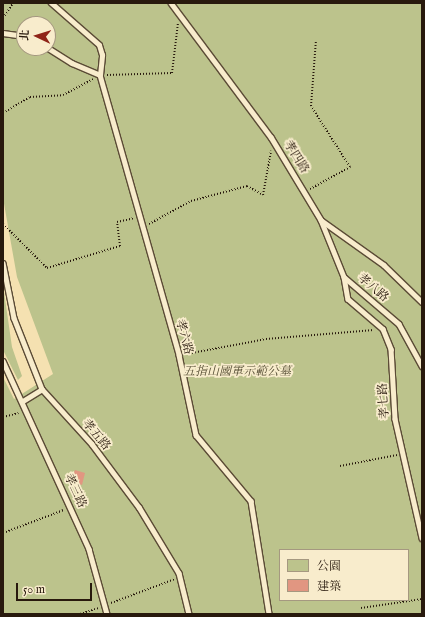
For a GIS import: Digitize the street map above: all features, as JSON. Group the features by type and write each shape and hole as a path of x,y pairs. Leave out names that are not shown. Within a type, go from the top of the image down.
{"lane":[{"path":"51,3 99,45 102,55 100,75 72,63 56,53"},
{"name":"孝四路","path":"171,3 273,140 305,191 321,220 384,265 422,302"},
{"path":"3,33 16,35"},
{"name":"孝六路","path":"100,75 179,355 196,434 251,501 270,614"},
{"name":"孝八路","path":"321,220 344,277 399,324 422,366"},
{"name":"孝五路","path":"3,263 14,318 42,390 92,444 139,507 180,577 189,614"},
{"name":"孝七路","path":"344,277 348,299 383,329 391,349 395,419 422,538"},
{"name":"孝三路","path":"3,361 72,507 89,549 107,614"},
{"path":"23,401 42,390"}],"path":[{"path":"3,18 13,3"},
{"path":"3,113 30,97 63,95 100,75 172,73 179,13"},
{"path":"305,191 350,167 311,106 316,40"},
{"path":"143,228 191,201 247,186 263,196 273,140"},
{"path":"3,224 48,268 120,246 118,222 140,216"},
{"path":"179,355 266,339 383,329"},
{"path":"3,417 26,412"},
{"path":"340,466 402,454"},
{"path":"3,533 72,507"},
{"path":"80,614 180,577"},
{"path":"409,601 422,599"},
{"path":"361,608 408,601"}],"green space":[{"name":"五指山國軍示範公墓","path":"3,3 422,3 422,614 3,614 3,377 14,399 53,374 17,277 3,198"},
{"path":"3,285 12,347 22,376 18,380 3,350"}],"building":[{"path":"75,470 85,473 82,485 71,481"}]}
